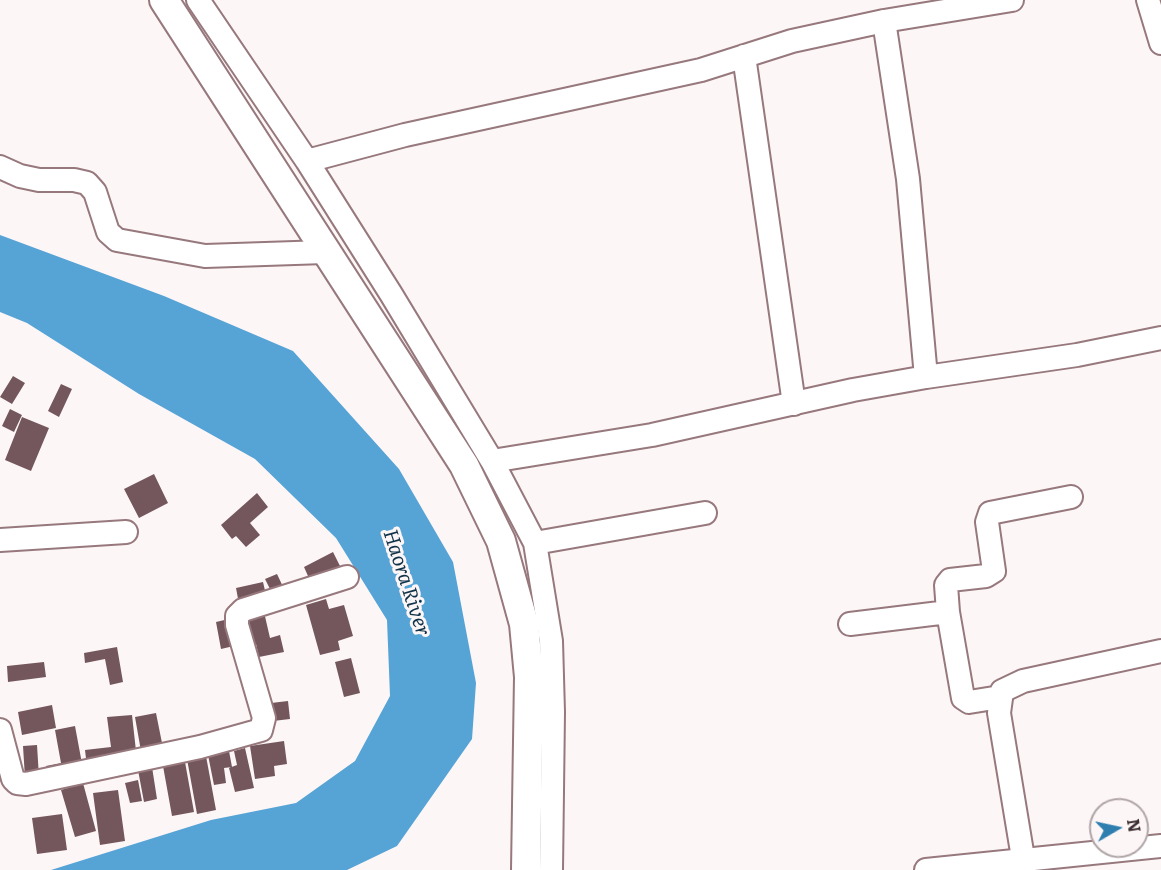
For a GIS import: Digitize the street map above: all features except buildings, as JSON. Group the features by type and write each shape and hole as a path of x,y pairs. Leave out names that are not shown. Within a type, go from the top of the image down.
{"main road":[{"path":"164,0 464,465 501,541 524,624 529,677 526,870"}],"street":[{"path":"198,0 307,161 492,461 535,543 551,640 553,712 551,870"},
{"path":"307,161 405,135 701,70 792,41 884,21 1012,0"},
{"path":"1148,0 1161,43"},
{"path":"884,21 908,179 926,377"},
{"path":"744,56 794,404"},
{"path":"0,167 20,176 39,180 74,180 87,183 94,192 108,232 117,240 205,256 325,252"},
{"path":"492,461 652,435 926,377 1077,355 1161,338"},
{"path":"1000,697 969,702 963,698 948,612 947,582 986,576 994,571 987,522 990,513 1071,497"},
{"path":"535,543 705,513"},
{"path":"0,540 126,532"},
{"path":"0,730 10,772 16,783 21,784 200,747 261,730 264,718 237,625 237,616 243,610 347,577"},
{"path":"850,624 948,612"},
{"path":"1024,865 999,713 1002,692 1023,681 1161,651"},
{"path":"926,870 1024,865 1161,846"}],"water":[{"name":"Haora River","path":"0,235 164,296 293,351 399,469 453,562 476,683 472,739 397,846 347,870 51,870 211,820 296,803 355,761 390,696 387,620 336,538 255,459 139,394 27,323 0,312"}]}
